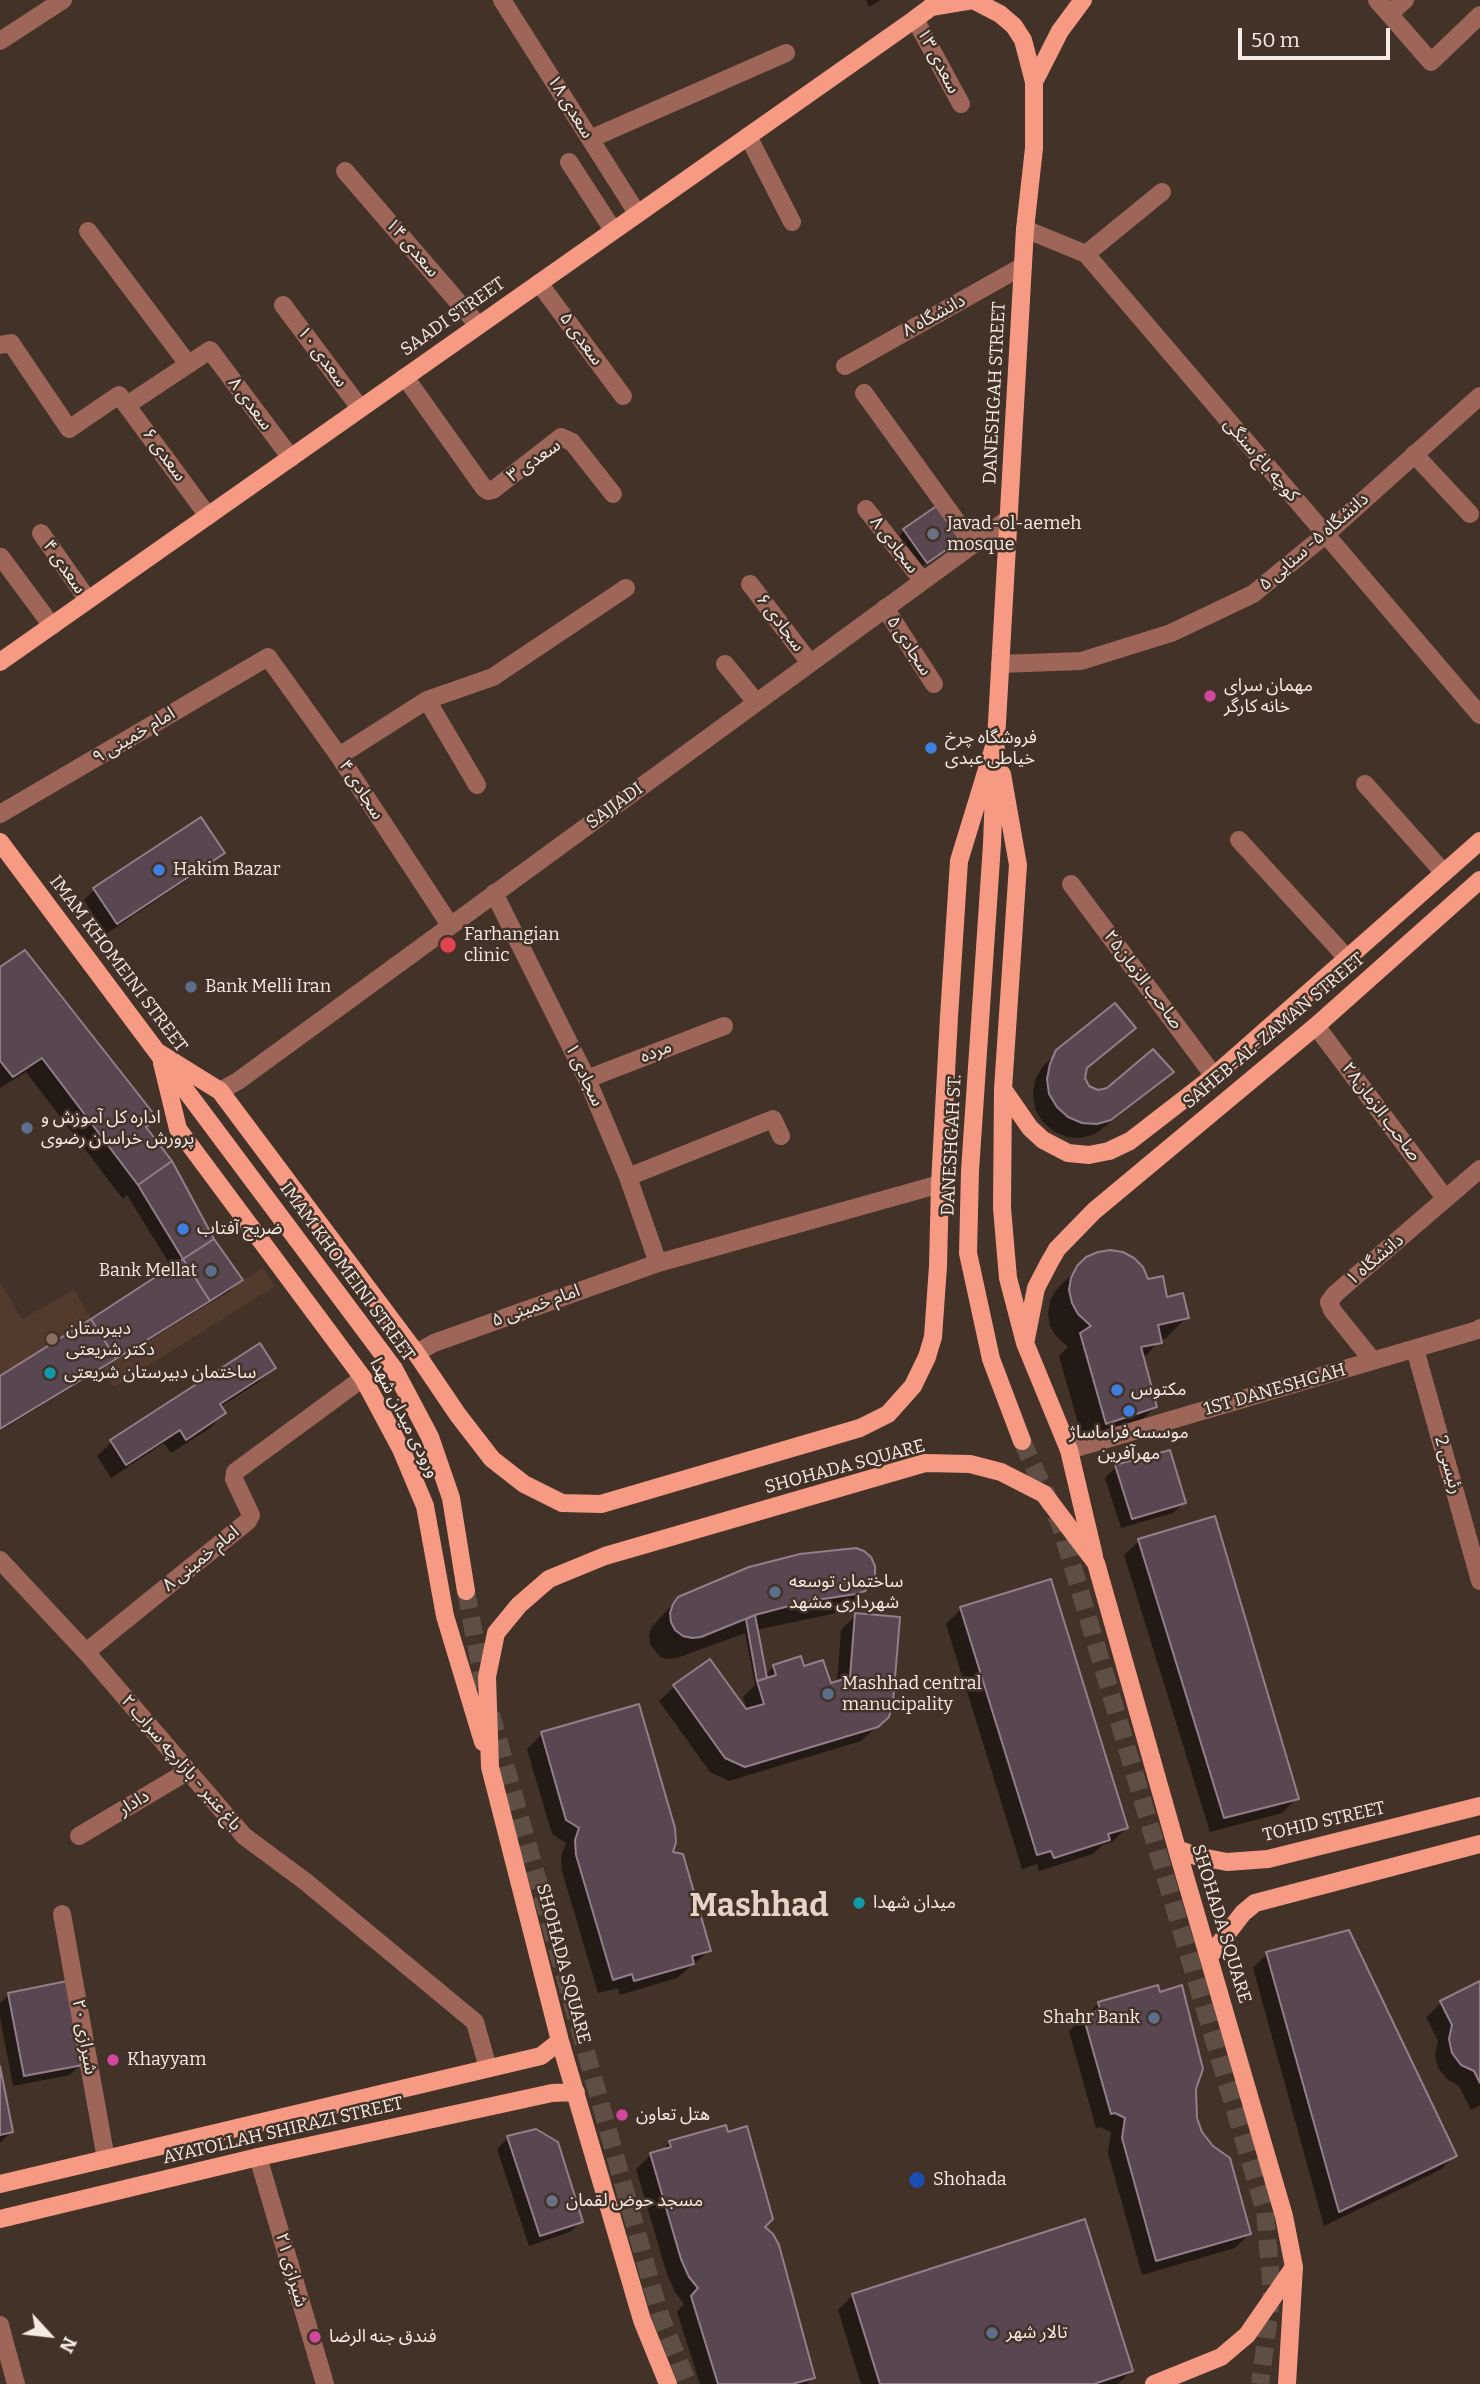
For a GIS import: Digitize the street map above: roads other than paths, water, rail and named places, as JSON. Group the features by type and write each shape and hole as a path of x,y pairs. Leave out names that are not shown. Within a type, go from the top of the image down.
{"main road":[{"path":"934,4 972,0 1000,14 1014,26 1023,40 1034,82"},
{"name":"DANESHGAH STREET","path":"992,844 1025,229 1034,148 1034,82 1060,31 1083,0"},
{"name":"SAADI STREET","path":"0,662 934,4"},
{"path":"996,740 1018,865 1003,1089 1002,1208 1008,1278 1025,1343 1069,1450 1096,1563"},
{"path":"159,1053 220,1091 492,1459 524,1484 562,1503 601,1504 860,1428 888,1414 913,1386 933,1337 959,860 996,740"},
{"path":"1003,1089 1030,1128 1043,1140 1068,1153 1089,1155 1109,1151 1130,1141 1214,1076 1480,841"},
{"name":"IMAM KHOMEINI STREET","path":"0,842 394,1369 430,1437 451,1498 466,1591"},
{"name":"DANESHGAH ST.","path":"992,844 970,1171 968,1253 991,1359 1022,1441"},
{"name":"SAHEB-AL-ZAMAN STREET","path":"1025,1343 1036,1287 1057,1250 1094,1211 1316,1026 1480,880"},
{"name":"ورودی میدان شهدا","path":"159,1053 178,1129 363,1378 401,1449 425,1506 445,1616 490,1768"},
{"name":"SHOHADA SQUARE","path":"668,2384 642,2320 561,2041 490,1768 486,1677 496,1633 519,1605 549,1578 606,1556 925,1463 970,1464 1001,1472 1044,1494 1096,1563 1284,2216 1294,2267 1287,2384"},
{"name":"TOHID STREET","path":"1177,1849 1227,1862 1268,1859 1480,1806"},
{"path":"1209,1957 1243,1913 1255,1903 1480,1844"},
{"name":"AYATOLLAH SHIRAZI STREET","path":"0,2185 541,2056 561,2041"},
{"name":"AYATOLLAH SHIRAZI STREET","path":"0,2219 258,2157 552,2093 576,2092"},
{"path":"1154,2384 1221,2357 1248,2335 1294,2267"}],"street":[{"path":"0,41 63,0"},
{"name":"سعدی ۱۸","path":"502,0 637,214"},
{"path":"1405,0 1383,7 1432,62 1480,15"},
{"name":"سعدی ۱۳","path":"915,19 961,104"},
{"path":"590,139 786,53"},
{"path":"748,136 792,222"},
{"path":"569,162 613,230"},
{"name":"سعدی ۱۴","path":"345,171 478,326"},
{"path":"1086,254 1162,192"},
{"name":"کوچه باغ سنگی","path":"1025,229 1086,254 1480,715"},
{"path":"0,345 11,342 69,429 188,364 88,231"},
{"name":"دانشگاه ۸","path":"845,366 1023,266"},
{"name":"سعدی ۵","path":"539,282 623,396"},
{"name":"سعدی ۱۰","path":"284,305 360,408"},
{"name":"سعدی ۸","path":"188,364 209,350 291,458"},
{"name":"سعدی ۳","path":"405,377 488,491 493,490 561,438 572,442 612,494"},
{"path":"864,393 973,544"},
{"name":"دانشگاه ۵- سنایی ۵","path":"1000,664 1081,661 1171,633 1253,594 1325,535 1480,396"},
{"name":"سعدی ۶","path":"123,400 208,516"},
{"path":"1414,454 1470,514"},
{"name":"سجادی ۸","path":"866,509 922,580"},
{"name":"SAJJADI","path":"220,1091 238,1081 1009,519"},
{"name":"سعدی ۴","path":"41,533 88,600"},
{"path":"1,557 52,626"},
{"name":"سجادی ۶","path":"750,584 810,663"},
{"path":"339,756 427,700 493,677 626,588"},
{"name":"سجادی ۵","path":"885,608 934,684"},
{"name":"سجادی ۴","path":"268,656 339,756 450,925"},
{"name":"امام خمینی ۹","path":"0,814 268,656"},
{"path":"725,664 756,702"},
{"path":"427,700 477,785"},
{"path":"1365,783 1444,873"},
{"path":"1239,840 1347,958"},
{"name":"صاحب الزمان۲۵","path":"1071,884 1214,1076"},
{"name":"سجادی ۱","path":"494,893 587,1079 628,1177 658,1263"},
{"name":"مرده","path":"587,1079 724,1026"},
{"name":"صاحب الزمان۲۸","path":"1316,1026 1445,1198"},
{"path":"628,1177 774,1119 781,1136"},
{"path":"1445,1198 1480,1169"},
{"name":"امام خمینی ۵","path":"416,1353 433,1343 658,1263 940,1184"},
{"name":"دانشگاه ۱","path":"1373,1361 1332,1310 1329,1302 1445,1198"},
{"name":"1ST DANESHGAH","path":"1069,1450 1480,1328"},
{"name":"رئیسی 2","path":"1415,1349 1480,1581"},
{"name":"امام خمینی ۸","path":"86,1652 248,1521 251,1515 234,1479 235,1472 363,1378"},
{"name":"باغ عنبر - بازارچه سراب ۲","path":"0,1560 86,1652 244,1836 306,1882 475,2022 488,2068"},
{"name":"دادار","path":"79,1836 188,1771"},
{"name":"شیرازی ۲۰","path":"62,1914 106,2159"},
{"name":"شیرازی ۲۱","path":"258,2157 325,2384"},
{"path":"0,2326 16,2384"}],"tunnel":[{"path":"1022,1441 1060,1524 1265,2211 1272,2293 1260,2384"},
{"path":"466,1591 484,1687"},
{"path":"491,1714 660,2315 688,2384"}],"place":[{"name":"Javad-ol-aemeh mosque","path":"933,534"},
{"name":"مهمان سرای خانه کارگر","path":"1210,696"},
{"name":"فروشگاه چرخ خیاطی عبدی","path":"931,748"},
{"name":"Hakim Bazar","path":"159,870"},
{"name":"Farhangian clinic","path":"448,945"},
{"name":"Bank Melli Iran","path":"191,987"},
{"name":"اداره کل آموزش و پرورش خراسان رضوی","path":"27,1128"},
{"name":"ضریح آفتاب","path":"183,1229"},
{"name":"Bank Mellat","path":"211,1271"},
{"name":"دبیرستان دکتر شریعتی","path":"52,1339"},
{"name":"ساختمان دبیرستان شریعتی","path":"50,1373"},
{"name":"مکتوس","path":"1117,1390"},
{"name":"موسسه فراماساژ مهرآفرین","path":"1129,1411"},
{"name":"ساختمان توسعه شهرداری مشهد","path":"775,1592"},
{"name":"Mashhad central manucipality","path":"828,1694"},
{"name":"میدان شهدا","path":"859,1903"},
{"name":"Shahr Bank","path":"1154,2018"},
{"name":"Khayyam","path":"113,2060"},
{"name":"هتل تعاون","path":"622,2115"},
{"name":"Shohada","path":"917,2180"},
{"name":"مسجد حوض لقمان","path":"552,2201"},
{"name":"تالار شهر","path":"992,2333"},
{"name":"فندق جنه الرضا","path":"315,2337"}],"district":[{"name":"Mashhad","path":"759,1907"}]}
